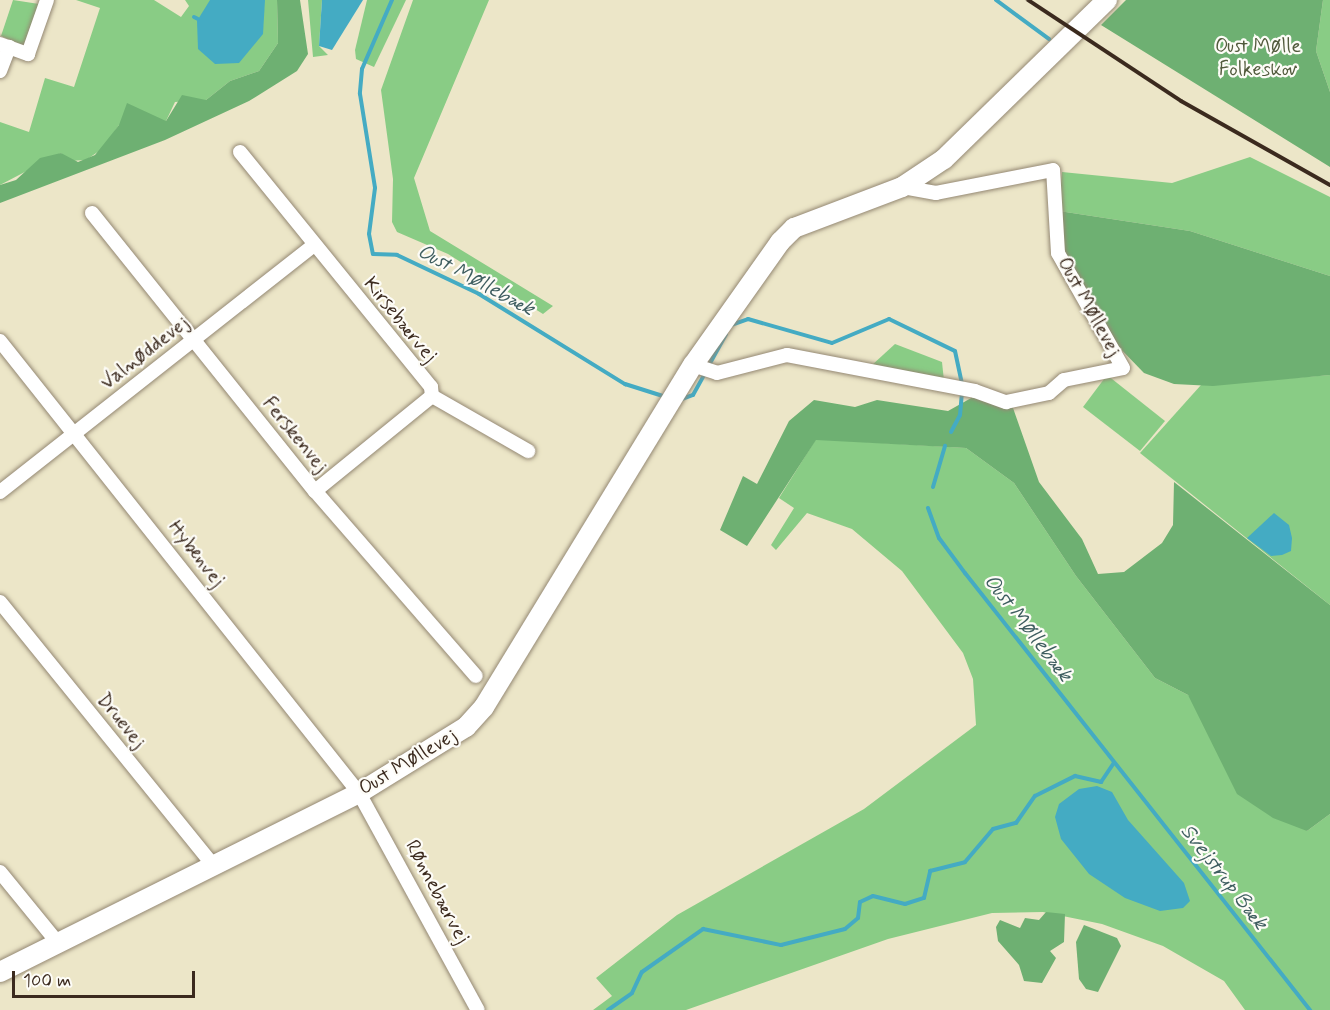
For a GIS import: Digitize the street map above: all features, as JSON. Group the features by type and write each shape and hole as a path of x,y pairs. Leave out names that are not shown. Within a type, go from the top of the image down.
{"street":[{"path":"0,71 4,45 28,54 47,0"},
{"name":"Oust Møllevej","path":"0,972 359,793 431,753 484,707 693,365 794,228 903,187 944,159 1107,0"},
{"name":"Kirsebærvej","path":"240,153 431,387 432,396"},
{"name":"Oust Møllevej","path":"693,365 717,373 787,355 1017,401 1049,393 1064,380 1123,368 1058,253 1053,170 936,193 903,187"},
{"name":"Ferskenvej","path":"92,213 315,491 476,676"},
{"name":"Valnøddevej","path":"0,492 314,245"},
{"name":"Hybenvej","path":"0,341 76,432 359,793"},
{"path":"315,491 432,396 528,450"},
{"name":"Druevej","path":"0,602 213,865"},
{"name":"Rønnebærvej","path":"359,793 478,1010"},
{"path":"0,872 58,943"}],"green space":[{"path":"13,0 39,4 24,46 1,36"},
{"path":"76,0 154,0 181,17 189,6 185,0 277,0 278,43 259,71 230,81 206,100 175,102 166,121 119,125 102,149 86,160 69,161 61,153 0,185 0,122 29,132 45,78 74,87 100,8"},
{"path":"277,0 300,0 308,54 297,71 249,101 165,140 0,203 0,185 16,180 40,158 61,153 78,162 95,155 119,125 127,103 166,121 182,95 206,100 230,81 259,71 278,43"},
{"path":"308,0 322,0 319,46 328,55 313,57"},
{"path":"367,0 406,0 374,67 356,59 355,50"},
{"path":"413,0 489,0 414,178 430,231 553,306 543,314 448,254 397,232 392,222 393,179 381,90"},
{"name":"Oust Mølle Folkeskov","path":"1126,0 1323,0 1316,51 1330,92 1330,167 1101,25"},
{"path":"1323,0 1330,0 1330,92 1316,51"},
{"path":"1250,157 1330,197 1330,276 1190,231 1059,211 1062,172 1172,183"},
{"path":"1059,211 1190,231 1330,276 1330,375 1213,386 1174,384 1144,373 1110,338 1065,261"},
{"path":"895,344 942,362 944,381 872,365"},
{"path":"1107,375 1165,421 1140,451 1083,407"},
{"path":"1330,375 1330,605 1140,453 1201,385"},
{"path":"973,397 1013,408 1039,482 1082,539 1098,574 1124,572 1162,543 1173,525 1174,482 1330,605 1330,814 1307,831 1273,818 1237,794 1188,695 1155,678 1076,576 1014,483 966,448 816,440 747,546 720,530 743,476 757,484 789,421 814,400 855,407 877,400 948,411"},
{"path":"816,439 966,448 1014,483 1076,576 1155,678 1188,695 1307,831 1330,814 1330,1010 1245,1010 1224,981 1163,946 1102,924 1043,912 992,913 888,939 686,1010 593,1010 612,996 596,978 677,915 864,809 976,725 973,679 963,653 902,571 852,529 807,513 776,550 771,545 794,508 779,498"},
{"path":"1046,912 1065,914 1064,942 1050,951 1056,958 1042,983 1024,981 1019,965 998,941 996,927 1000,920 1020,928 1025,918 1039,920"},
{"path":"1084,925 1117,938 1121,946 1098,992 1086,989 1079,979 1076,942"}],"water":[{"path":"210,0 265,0 263,34 239,63 215,64 198,49 197,21"},
{"path":"322,0 363,0 332,50 319,46"},
{"path":"1274,513 1289,525 1292,538 1291,551 1271,556 1247,538"},
{"path":"1097,786 1112,792 1128,820 1184,883 1190,901 1183,908 1160,911 1125,898 1089,874 1061,839 1055,817 1059,804 1079,789"}],"waterway":[{"name":"Oust Møllebæk","path":"392,0 362,69 360,94 375,188 369,234 373,254 397,255 479,294 625,384 666,397"},
{"path":"996,0 1049,39"},
{"path":"194,17 198,19"},
{"name":"Oust Møllebæk","path":"731,325 748,319 832,343 889,319 955,351 962,385"},
{"name":"Oust Møllebæk","path":"709,365 726,334"},
{"name":"Oust Møllebæk","path":"679,400 693,395 705,373"},
{"name":"Oust Møllebæk","path":"951,432 960,415 962,393"},
{"name":"Oust Møllebæk","path":"933,487 945,446"},
{"name":"Svejstrup Bæk","path":"928,508 939,538 965,573 1310,1010"},
{"path":"608,1010 632,993 642,972 703,929 781,945 845,929 858,918 860,902 873,896 905,904 924,898 930,871 965,862 993,829 1016,823 1035,796 1075,776 1101,782 1114,763"}],"railway":[{"path":"1028,0 1181,101 1330,185"}]}
